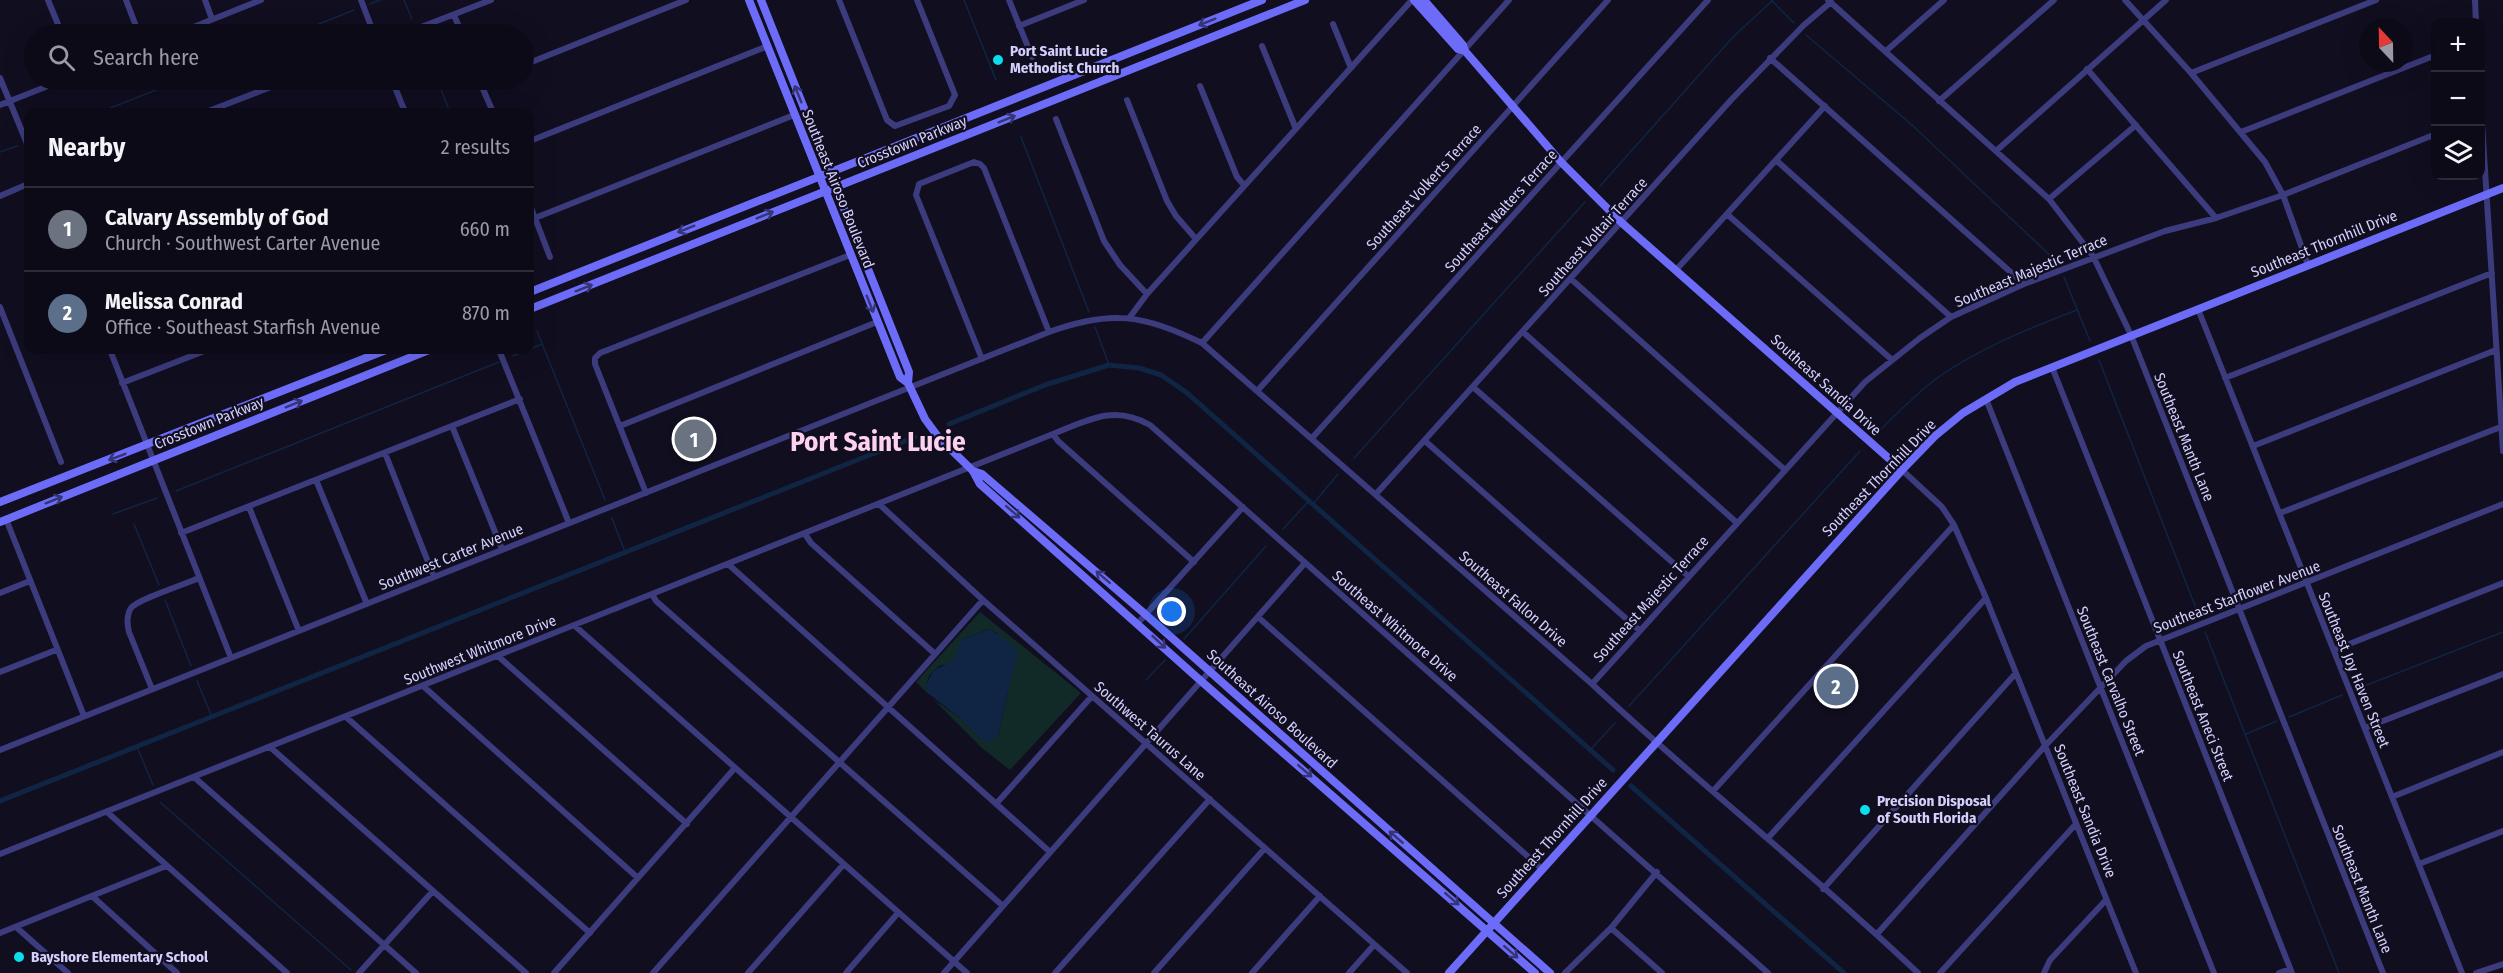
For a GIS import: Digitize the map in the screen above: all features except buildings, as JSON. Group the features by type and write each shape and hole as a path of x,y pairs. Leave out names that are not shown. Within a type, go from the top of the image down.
{"main road":[{"name":"Southeast Airoso Boulevard","path":"749,0 900,377 909,386 925,419 939,438 971,469 980,484 1535,973"},
{"name":"Southeast Airoso Boulevard","path":"761,0 909,372 909,386"},
{"name":"Crosstown Parkway","path":"534,290 1262,0"},
{"name":"Crosstown Parkway","path":"534,307 1305,0"},
{"name":"Southeast Sandia Drive","path":"1413,0 1458,49 1465,51"},
{"name":"Southeast Sandia Drive","path":"1424,0 1561,162 1622,224 1902,470"},
{"name":"Southeast Thornhill Drive","path":"1449,973 1902,470 1935,436 1963,413 2015,382 2503,188"},
{"name":"Crosstown Parkway","path":"0,502 376,354"},
{"name":"Crosstown Parkway","path":"3,521 419,354"},
{"name":"Southeast Airoso Boulevard","path":"971,469 982,474 1001,489 1145,614 1550,973"}],"street":[{"path":"48,0 58,24"},
{"path":"126,0 136,24"},
{"path":"205,0 212,19"},
{"path":"200,24 261,0"},
{"path":"361,0 370,24"},
{"path":"430,24 491,0"},
{"path":"534,61 686,0"},
{"path":"839,0 889,124 898,126 949,106 955,95 917,0"},
{"path":"1009,0 1032,57"},
{"path":"1019,26 1084,0"},
{"path":"1130,317 1147,294 1244,185 1413,0"},
{"path":"1202,343 1509,0"},
{"name":"Southeast Volkerts Terrace","path":"1258,390 1608,0"},
{"name":"Southeast Walters Terrace","path":"1312,438 1708,0"},
{"path":"1886,51 1944,0"},
{"path":"1940,101 2054,0"},
{"path":"2125,0 2191,73 2265,162 2283,195 2308,265"},
{"path":"1996,151 2166,0"},
{"path":"2191,73 2376,0"},
{"path":"2475,0 2476,18"},
{"name":"Southeast Manth Lane","path":"1830,1 2049,198 2093,256 2131,335 2383,973"},
{"name":"Southeast Voltair Terrace","path":"1376,494 1770,58 1830,1"},
{"path":"454,15 458,24"},
{"path":"1333,24 1351,68"},
{"path":"534,139 768,46"},
{"path":"1262,46 1296,129"},
{"path":"2241,132 2431,57"},
{"path":"1770,58 2024,284"},
{"path":"2087,69 2216,219"},
{"path":"0,78 24,136"},
{"path":"1200,86 1237,177 1244,185"},
{"path":"0,105 39,90"},
{"path":"216,108 263,90"},
{"path":"396,90 403,108"},
{"path":"484,90 491,108"},
{"path":"1127,100 1167,201 1176,216 1196,239"},
{"path":"1676,270 1825,106"},
{"path":"550,257 535,218 794,115"},
{"path":"1056,119 1104,241 1120,265 1147,294"},
{"path":"2049,198 2136,125"},
{"path":"2482,126 2503,451"},
{"name":"Southeast Majestic Terrace","path":"1592,684 1736,522 1865,382 1891,359 1952,317 2093,256 2165,231 2216,219 2431,136"},
{"path":"1777,160 1952,317"},
{"path":"982,359 916,195 919,184 974,162 984,168 1049,332"},
{"path":"0,196 24,186"},
{"path":"1728,215 1891,359"},
{"path":"646,493 595,364 595,358 600,353 850,255"},
{"path":"2225,378 2492,273"},
{"path":"1571,279 1784,469"},
{"path":"0,307 61,462"},
{"name":"Southeast Joy Haven Street","path":"2198,309 2462,973"},
{"name":"Southeast Fallon Drive","path":"1049,332 1096,318 1130,317 1169,327 1202,343 1592,684 1655,743 1714,790 1918,973"},
{"path":"620,426 877,322"},
{"name":"Southwest Carter Avenue","path":"0,750 1049,332"},
{"path":"1523,332 1736,522"},
{"path":"2253,446 2496,350"},
{"path":"111,354 231,658"},
{"path":"122,383 197,354"},
{"path":"502,354 569,523"},
{"name":"Southeast Aneci Street","path":"2052,367 2291,971"},
{"path":"1473,387 1688,576"},
{"path":"181,534 520,399"},
{"name":"Southeast Carvalho Street","path":"1986,399 2214,973"},
{"name":"Southeast Whitmore Drive","path":"971,469 1098,416 1114,413 1138,418 1150,425 1657,872 1768,973"},
{"path":"452,426 502,549"},
{"path":"2280,513 2503,426"},
{"path":"1053,434 1058,441 1194,561"},
{"path":"1425,441 1639,630"},
{"path":"385,453 434,577"},
{"name":"Southwest Whitmore Drive","path":"0,854 971,469"},
{"name":"Southeast Sandia Drive","path":"1902,470 1942,507 1954,525 1986,598 2136,973"},
{"path":"316,480 367,604"},
{"name":"Southwest Taurus Lane","path":"879,504 983,600 1407,973"},
{"name":"Southeast Starflower Avenue","path":"1877,934 2044,747 2126,661 2146,646 2503,504"},
{"path":"249,507 299,631"},
{"path":"1138,623 1243,507"},
{"path":"3,521 30,581 84,716"},
{"path":"1714,790 1954,525"},
{"path":"805,534 811,543 934,653"},
{"path":"944,973 1305,563"},
{"path":"728,564 886,708 1050,852"},
{"path":"152,689 129,632 128,615 137,604 199,578"},
{"path":"0,593 30,581"},
{"path":"2334,650 2503,583"},
{"path":"652,594 656,601 1003,906"},
{"path":"1768,838 1986,598"},
{"path":"653,973 983,600"},
{"path":"1258,617 1542,869"},
{"path":"575,626 967,973"},
{"path":"0,672 56,650"},
{"path":"498,656 687,824"},
{"path":"1823,889 2016,673"},
{"path":"2365,728 2503,674"},
{"path":"423,686 638,878"},
{"path":"996,804 1092,696"},
{"path":"346,717 590,933"},
{"path":"270,747 526,973"},
{"path":"2392,797 2503,752"},
{"path":"554,973 734,769"},
{"path":"194,777 416,973"},
{"path":"1055,973 1210,799"},
{"path":"107,812 287,973"},
{"path":"1940,973 2075,825"},
{"path":"2419,864 2503,831"},
{"path":"1154,973 1265,848"},
{"path":"748,973 843,865"},
{"path":"0,933 166,866"},
{"path":"1565,973 1611,928 1657,872"},
{"path":"359,973 433,891"},
{"path":"92,896 168,970 177,973"},
{"path":"1252,973 1320,896"},
{"path":"2044,973 2050,960 2106,900"},
{"path":"846,973 898,913"},
{"path":"16,927 68,973"},
{"path":"1611,928 1662,973"},
{"path":"1349,973 1374,945"},
{"path":"2476,973 2503,964"},
{"path":"2279,973 2291,971"}],"green space":[{"path":"980,612 1081,693 1010,770 982,748 933,699 961,719 982,740 998,735 1008,693 997,633 989,629 963,639 958,654 950,663 939,666 929,676 925,691 916,682"}],"water":[{"path":"990,629 1016,648 1017,654 998,735 989,742 982,740 961,719 925,691 931,675 958,654 956,649 963,639"}],"waterway":[{"path":"370,4 380,0"},
{"path":"404,0 412,19"},
{"path":"964,0 996,80"},
{"path":"1771,0 1794,23"},
{"path":"1600,186 1732,38 1773,0"},
{"path":"319,24 354,10"},
{"path":"1806,35 1912,125 2056,261"},
{"path":"110,108 156,90"},
{"path":"441,90 448,108"},
{"path":"1021,137 1089,312"},
{"path":"0,152 17,146"},
{"path":"1354,458 1585,202"},
{"path":"2064,277 2090,341"},
{"path":"1878,432 1923,389 1956,366 2007,339 2077,310"},
{"path":"1095,327 1109,365"},
{"path":"537,331 605,500"},
{"path":"534,347 542,344"},
{"path":"513,356 518,354"},
{"path":"2099,360 2199,616"},
{"path":"176,491 499,362"},
{"path":"949,424 1045,385 1109,365 1139,368 1161,375 1186,392 1613,770"},
{"path":"0,801 915,437"},
{"path":"1629,706 1860,451"},
{"path":"1313,504 1338,474"},
{"path":"113,514 157,498"},
{"path":"1283,529 1309,501"},
{"path":"612,518 625,552"},
{"path":"134,524 159,585"},
{"path":"1184,639 1266,546"},
{"path":"165,600 191,666"},
{"path":"2205,632 2339,973"},
{"path":"2359,688 2503,632"},
{"path":"1146,680 1165,660"},
{"path":"197,681 212,717"},
{"path":"2289,717 2342,695"},
{"path":"2246,734 2277,721"},
{"path":"1591,749 1615,723"},
{"path":"137,747 153,785"},
{"path":"1631,786 1844,973"},
{"path":"160,802 351,970"}],"place":[{"name":"Port Saint Lucie Methodist Church","path":"998,60"},
{"name":"Calvary Assembly of God","path":"694,439"},
{"name":"Melissa Conrad","path":"1836,686"},
{"name":"Precision Disposal of South Florida","path":"1865,810"},
{"name":"Bayshore Elementary School","path":"19,957"}],"district":[{"name":"Port Saint Lucie","path":"878,442"}]}
